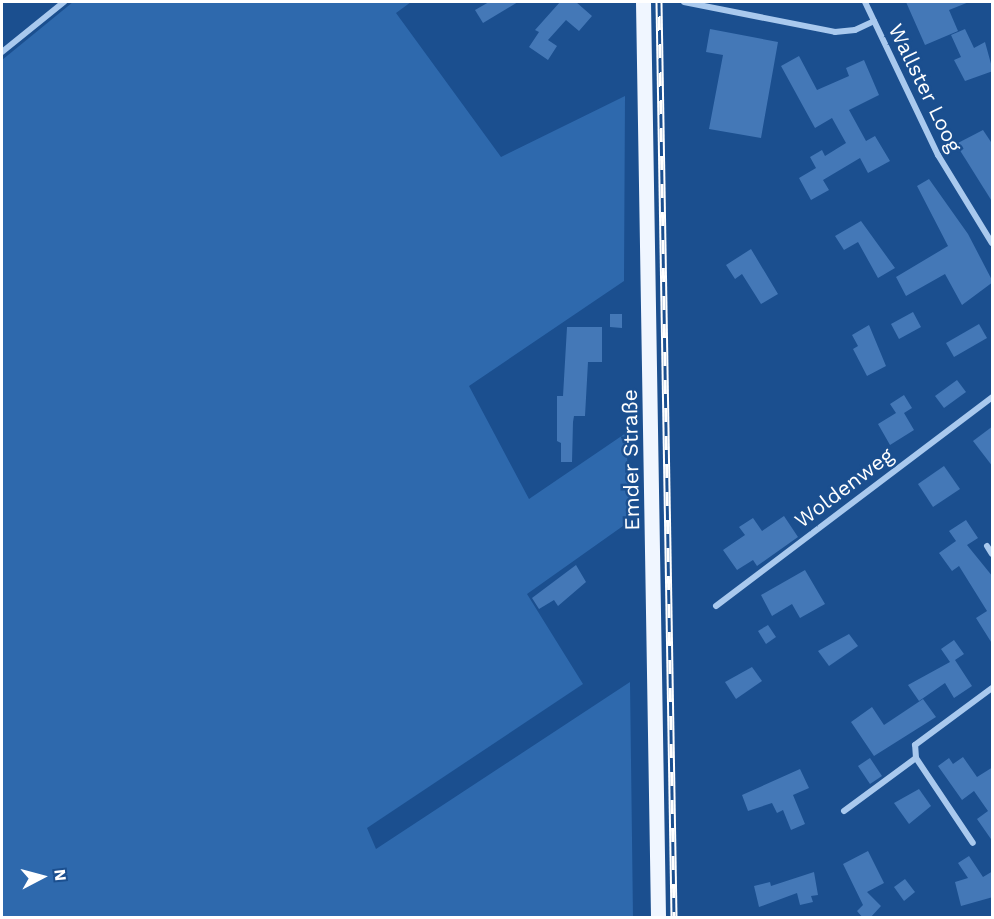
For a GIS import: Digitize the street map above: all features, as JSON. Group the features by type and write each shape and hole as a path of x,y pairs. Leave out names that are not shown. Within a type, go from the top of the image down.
{"main road":[{"name":"Emder Straße","path":"644,2 658,918"}],"street":[{"path":"2,52 64,2"},
{"name":"Wallster Loog","path":"684,2 835,32 855,30 874,21 938,155 993,243"},
{"path":"866,2 874,21"},
{"name":"Woldenweg","path":"716,606 993,397"},
{"path":"987,546 993,554"},
{"path":"973,843 916,758 915,745 993,688"},
{"path":"844,811 916,758"}],"shaded area":[{"path":"73,2 411,2 396,13 501,157 625,96 624,281 469,386 529,499 626,433 630,521 527,594 583,684 367,828 376,849 630,682 633,917 2,917 2,60"}],"building":[{"path":"489,2 518,2 483,23 475,10"},
{"path":"560,2 576,2 592,16 579,31 566,20 548,40 557,46 548,60 529,47 539,32 535,30"},
{"path":"906,2 969,2 949,10 958,31 925,45"},
{"path":"710,29 778,42 761,138 709,129 723,55 706,52"},
{"path":"965,29 974,48 985,42 993,71 965,81 954,60 961,57 951,35"},
{"path":"799,56 817,90 849,76 846,68 864,60 879,95 849,110 866,141 875,136 890,161 868,173 860,158 823,180 829,190 811,200 799,178 816,168 810,157 822,150 825,156 846,143 832,118 815,128 781,66"},
{"path":"983,130 993,145 993,203 956,144"},
{"path":"929,179 968,234 993,282 962,305 945,274 906,296 896,277 948,246 917,186"},
{"path":"861,221 895,268 878,278 858,242 844,250 835,236"},
{"path":"751,249 778,294 761,304 742,274 735,279 726,265"},
{"path":"913,312 921,327 899,339 891,324"},
{"path":"610,314 622,314 622,328 610,327"},
{"path":"979,324 987,338 954,357 946,343"},
{"path":"869,325 886,366 867,376 853,349 858,346 852,335"},
{"path":"567,327 602,327 602,362 588,362 585,416 574,416 572,462 561,462 561,443 557,441 557,396 563,396"},
{"path":"957,380 966,392 944,408 935,396"},
{"path":"904,395 912,408 904,413 914,430 890,445 878,424 896,413 890,404"},
{"path":"993,426 993,467 973,441"},
{"path":"944,466 960,489 933,507 918,484"},
{"path":"784,516 798,537 757,566 753,560 737,570 723,550 745,535 739,527 753,518 762,531"},
{"path":"966,520 978,538 967,545 993,577 993,645 976,618 987,611 959,566 952,571 939,553 956,541 949,531"},
{"path":"576,565 586,582 558,606 554,600 539,609 532,598"},
{"path":"805,570 825,604 800,618 792,604 772,616 761,595"},
{"path":"768,625 776,637 766,644 758,631"},
{"path":"849,634 858,646 829,666 818,651"},
{"path":"954,640 964,654 955,660 972,686 954,698 945,683 919,701 908,685 950,662 941,649"},
{"path":"752,667 762,681 736,699 725,682"},
{"path":"923,699 936,717 874,756 851,722 872,707 884,725"},
{"path":"963,757 977,777 993,767 993,842 977,819 988,811 974,791 962,800 938,766 949,758 953,764"},
{"path":"870,758 882,776 870,784 858,766"},
{"path":"800,769 809,788 793,795 805,824 791,830 783,810 777,813 772,803 748,811 742,795"},
{"path":"919,789 931,806 909,824 894,803"},
{"path":"868,851 884,883 867,892 881,906 870,918 863,918 857,911 863,905 843,864"},
{"path":"969,856 983,877 993,871 993,897 961,906 955,882 968,878 958,863"},
{"path":"814,872 818,895 811,896 813,902 800,905 797,893 759,907 754,886 770,882 771,886"},
{"path":"905,879 915,892 904,901 894,887"}],"railway":[{"path":"659,2 674,918"}]}
